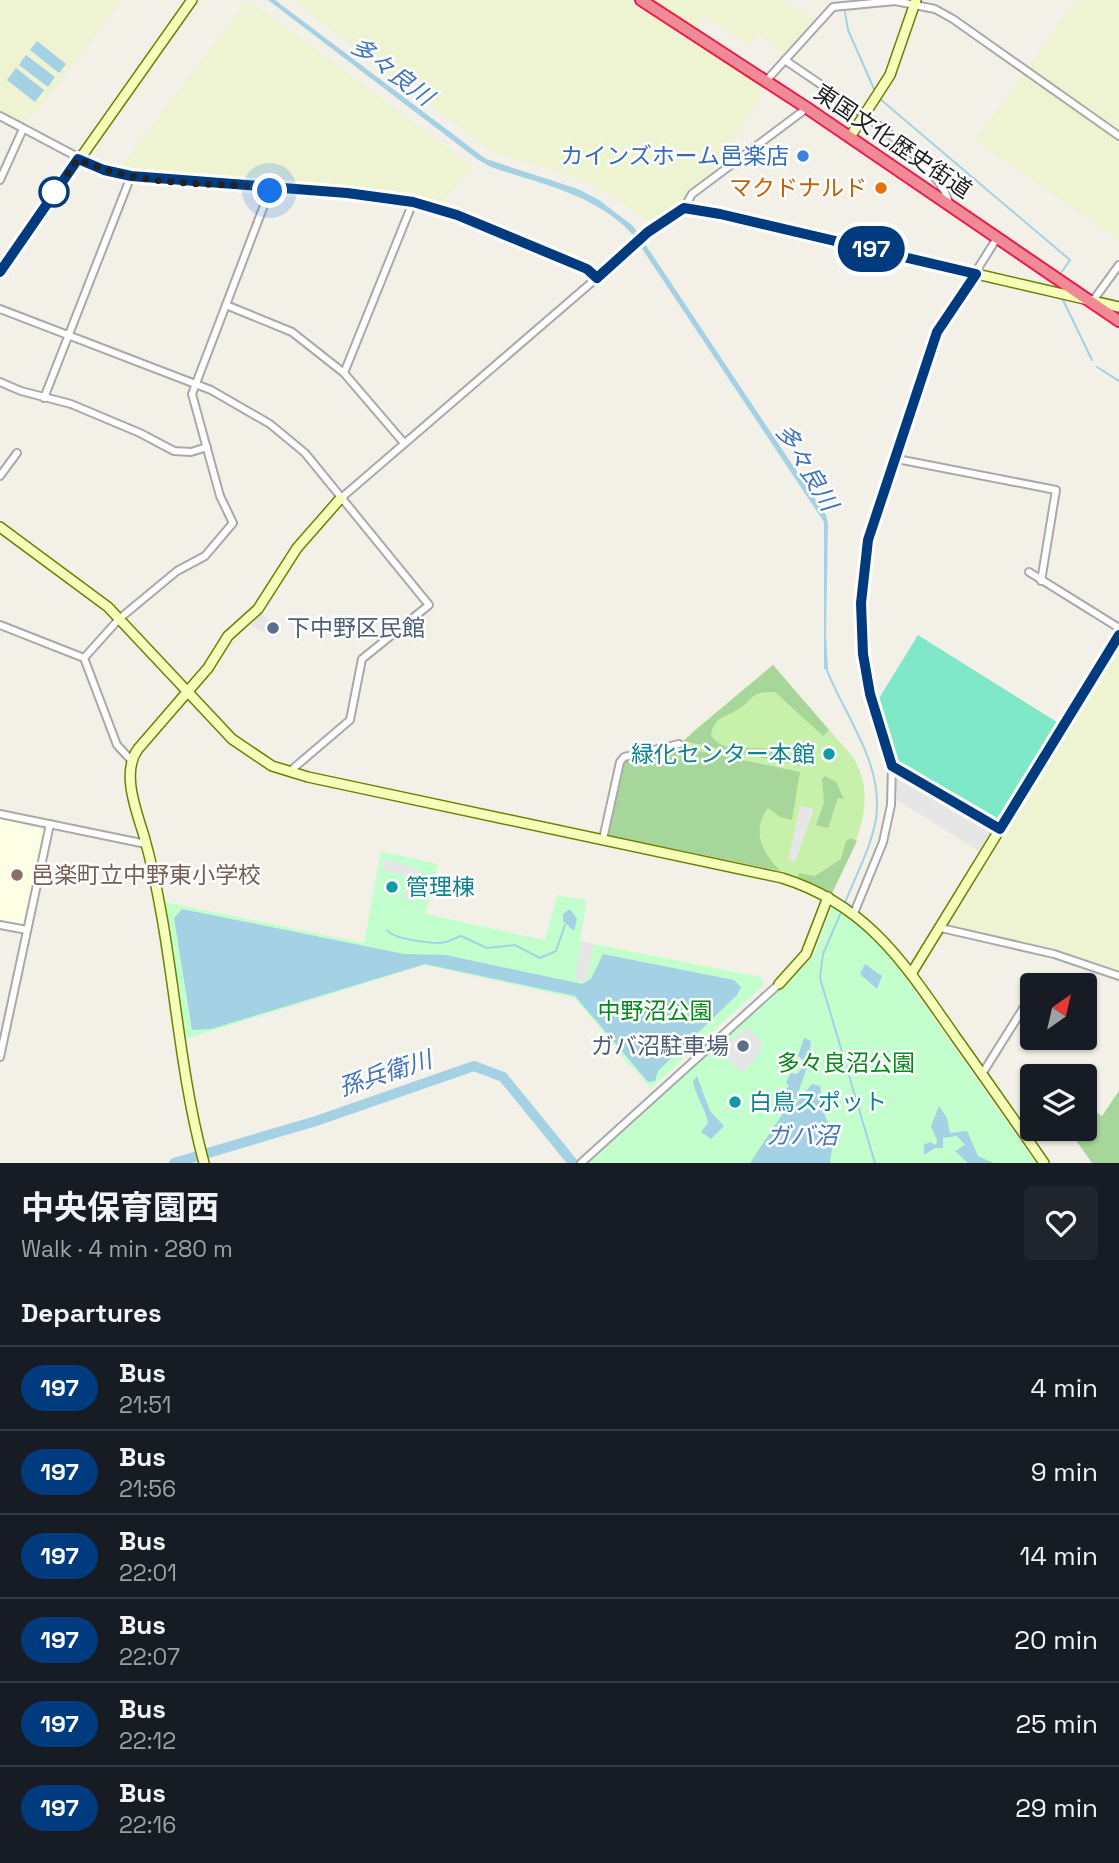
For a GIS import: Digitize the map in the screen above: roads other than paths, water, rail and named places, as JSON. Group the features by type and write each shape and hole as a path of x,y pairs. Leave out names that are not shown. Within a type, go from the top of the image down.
{"highway":[{"name":"東国文化歴史街道","path":"640,0 807,108 1119,321"}],"street":[{"path":"0,272 192,0"},
{"path":"766,81 834,7 895,1 915,2 953,19 1119,136"},
{"path":"850,137 890,75 915,2"},
{"path":"785,60 863,116 929,169 946,192 948,204"},
{"path":"204,1163 158,897 132,789 131,760 208,668 234,630 258,610 297,548 340,499 633,246 684,208 692,194 807,108"},
{"path":"0,116 78,159 104,170 131,176 413,202 457,215 587,269 597,278"},
{"path":"0,180 23,130"},
{"path":"44,398 131,176"},
{"path":"84,658 119,619 177,571 205,556 233,523 219,496 192,394 271,187"},
{"path":"344,373 413,202"},
{"path":"684,208 720,214 1119,307"},
{"path":"853,912 887,826 892,766 866,677 861,603 868,540 937,332 998,237"},
{"path":"1092,302 1119,265"},
{"path":"226,305 292,332 344,373 404,443"},
{"path":"0,309 68,338 195,385 250,411 294,442 429,605 362,659 350,720 289,772"},
{"path":"0,382 82,408 174,451 191,452 207,447"},
{"path":"0,476 16,453"},
{"path":"897,459 1056,490 1041,581"},
{"path":"0,527 100,601 232,739 272,766 289,772 782,878 832,899 853,912 888,944 1044,1163"},
{"path":"1029,572 1119,628"},
{"path":"0,625 84,658 117,745 131,760"},
{"path":"911,974 1119,635"},
{"path":"603,839 620,762 624,757 679,744"},
{"path":"892,766 1000,829"},
{"path":"0,814 146,844"},
{"path":"0,1057 50,824"},
{"path":"581,1163 779,984 806,954 832,899"},
{"path":"0,925 27,930"},
{"path":"941,928 1055,954 1119,976"},
{"path":"982,1074 1020,1013"}],"water":[{"path":"268,0 275,0 486,159 578,189 599,200 633,226 826,515 828,669 824,669 824,522 633,235 618,221 585,200 491,167 477,159"},
{"path":"37,41 66,64 59,73 30,50"},
{"path":"26,55 55,77 48,87 19,65"},
{"path":"16,68 44,90 35,102 7,80"},
{"name":"中野沼公園","path":"182,909 404,954 446,955 582,984 591,979 603,954 734,980 741,987 737,995 658,1071 655,1081 648,1082 575,996 425,964 211,1029 192,1030 174,918"},
{"path":"570,909 577,919 574,931 563,921 563,914"},
{"path":"865,964 882,976 877,989 860,974"},
{"name":"ガバ沼","path":"804,1038 811,1041 808,1064 794,1106 812,1084 820,1086 825,1116 834,1135 830,1163 750,1163 789,1104 780,1093 789,1086 786,1082 791,1073 797,1074 807,1063 798,1056"},
{"path":"697,1076 710,1111 724,1126 711,1139 701,1132 708,1123 694,1086 693,1081"},
{"path":"939,1106 947,1118 950,1133 967,1131 978,1156 993,1163 968,1163 955,1151 965,1145 957,1136 943,1138 943,1148 935,1148 924,1155 924,1145 930,1142 936,1145 937,1140 931,1126"}],"waterway":[{"path":"845,12 848,30 874,89"},
{"path":"880,99 1070,260 1061,273"},
{"path":"1063,300 1092,360"},
{"path":"1097,367 1119,381"},
{"name":"多々良川","path":"826,668 869,760 877,798 876,819 870,841 844,905"},
{"name":"多々良川","path":"842,910 823,954 820,978 875,1163"},
{"path":"387,930 403,938 428,942 443,943 461,936 487,948 515,945 540,958 556,951 565,925"},
{"name":"孫兵衛川","path":"174,1163 316,1121 474,1066 503,1077 573,1163"}],"place":[{"name":"カインズホーム邑楽店","path":"803,156"},
{"name":"マクドナルド","path":"881,188"},
{"name":"下中野区民館","path":"273,628"},
{"name":"緑化センター本館","path":"829,754"},
{"name":"邑楽町立中野東小学校","path":"17,875"},
{"name":"管理棟","path":"392,887"},
{"name":"ガバ沼駐車場","path":"743,1046"},
{"name":"白鳥スポット","path":"735,1102"}],"park label":[{"name":"多々良沼公園","path":"846,1063"}]}
